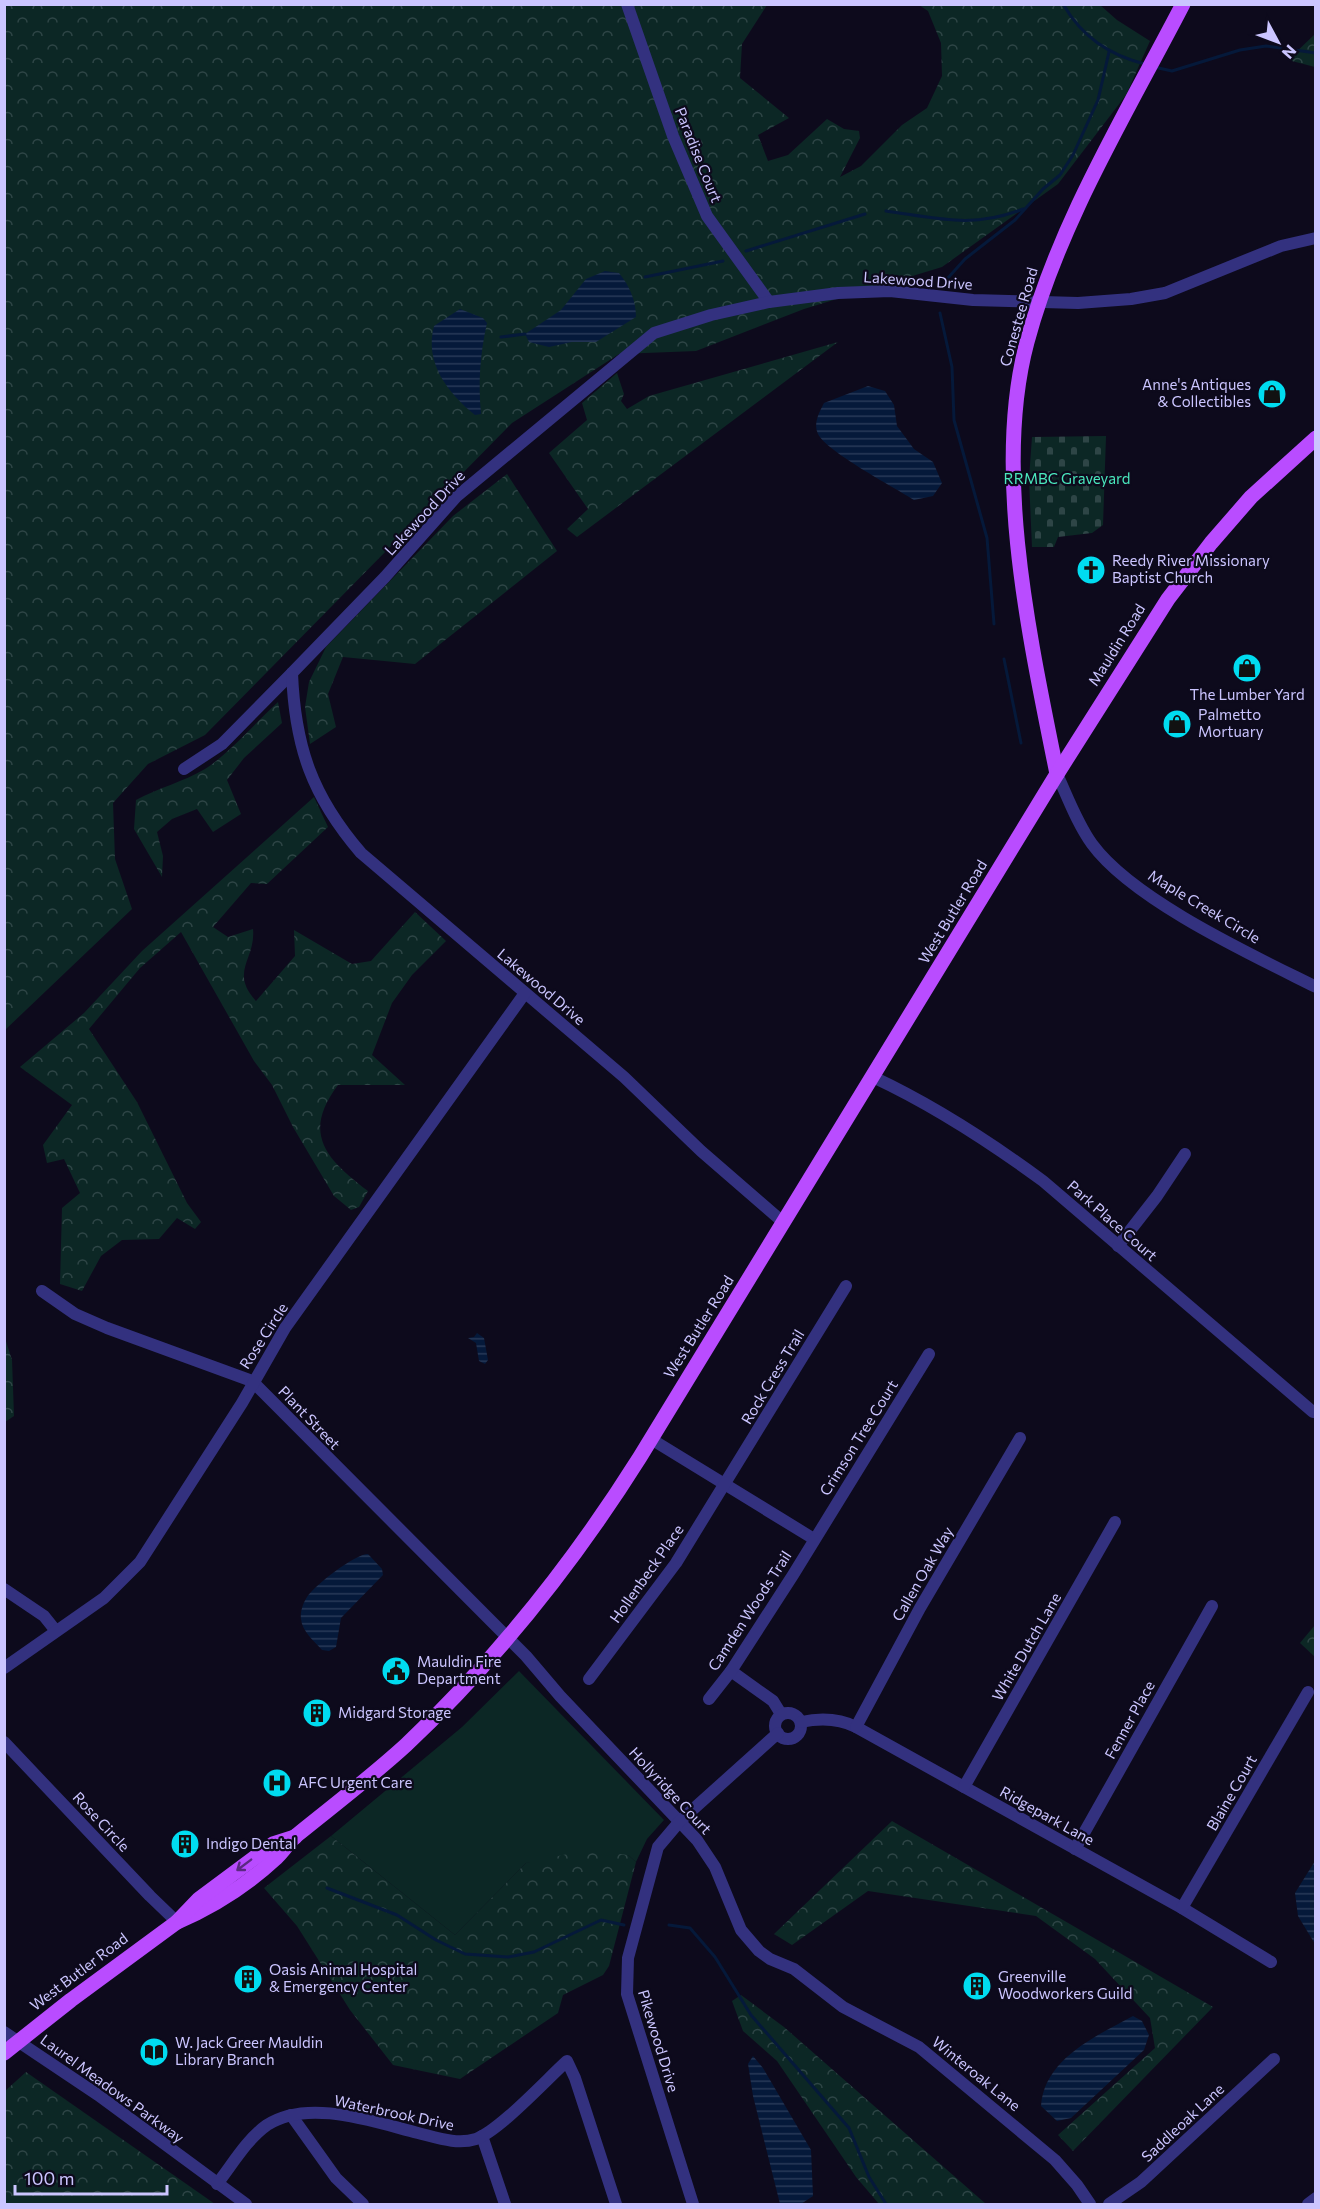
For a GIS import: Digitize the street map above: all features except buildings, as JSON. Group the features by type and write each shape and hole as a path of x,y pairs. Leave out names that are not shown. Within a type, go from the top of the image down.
{"main road":[{"name":"Conestee Road","path":"1057,774 1031,633 1013,479 1013,436 1019,382 1027,343 1053,262 1183,4"},
{"name":"Mauldin Road","path":"1057,774 1142,639 1187,573 1251,497 1316,438"},
{"name":"West Butler Road","path":"4,2053 177,1922 204,1911 276,1858 295,1836 404,1746 474,1677 508,1637 577,1552 651,1439 1057,774"}],"street":[{"name":"Paradise Court","path":"627,4 673,136 706,216 769,302"},
{"name":"Lakewood Drive","path":"784,1223 701,1150 624,1077 380,870 345,834 323,799 304,757 296,730 292,673 385,577 456,497 654,333 769,302 838,293 890,291 973,300 1040,302 1095,302 1155,295 1281,246 1316,238"},
{"path":"184,769 222,744 292,673"},
{"name":"Maple Creek Circle","path":"1057,774 1083,830 1103,857 1124,876 1196,924 1316,987"},
{"name":"Rose Circle","path":"4,1668 120,1585 140,1562 242,1403 285,1328 383,1188 525,993"},
{"name":"Park Place Court","path":"873,1077 921,1101 1005,1153 1042,1181 1313,1412"},
{"path":"1118,1246 1157,1196 1185,1154"},
{"name":"Rock Cress Trail","path":"725,1484 846,1286"},
{"name":"Plant Street","path":"42,1291 75,1314 107,1328 252,1382 508,1637"},
{"name":"Crimson Tree Court","path":"814,1539 929,1354"},
{"name":"Callen Oak Way","path":"856,1727 920,1608 1020,1438"},
{"path":"651,1439 814,1539"},
{"name":"Hollenbeck Place","path":"589,1679 676,1563 725,1484"},
{"name":"White Dutch Lane","path":"964,1787 1115,1522"},
{"name":"Camden Woods Trail","path":"709,1699 731,1671 814,1539"},
{"path":"4,1589 44,1616 56,1631"},
{"name":"Fenner Place","path":"1075,1849 1212,1606"},
{"name":"Hollyridge Court","path":"508,1637 680,1821 715,1866 734,1916 749,1941 770,1959 794,1969"},
{"path":"731,1671 773,1701 781,1714"},
{"name":"Blaine Court","path":"1182,1908 1308,1692"},
{"path":"781,1714 795,1714 801,1722 801,1730 795,1737 787,1739 777,1733 775,1724 781,1714"},
{"name":"Ridgepark Lane","path":"801,1722 815,1719 843,1721 856,1727 1182,1908 1271,1962"},
{"path":"680,1821 777,1733"},
{"name":"Rose Circle","path":"4,1742 177,1922"},
{"name":"Pikewood Drive","path":"680,1821 658,1847 628,1958 626,1978 627,1994 693,2205"},
{"name":"Winteroak Lane","path":"794,1969 843,2007 919,2047 1005,2116 1055,2160 1077,2185 1090,2205"},
{"name":"Laurel Meadows Parkway","path":"4,2031 98,2095 246,2205"},
{"name":"Saddleoak Lane","path":"1109,2205 1142,2182 1274,2059"},
{"path":"505,2205 482,2136 567,2061 575,2078 616,2205"},
{"name":"Waterbrook Drive","path":"217,2184 263,2128 291,2115 321,2112 456,2142 482,2136"},
{"path":"291,2115 336,2178 363,2205"},
{"path":"1308,2205 1316,2198"}],"green space":[{"path":"5,5 767,5 742,44 740,78 789,118 758,135 768,161 788,155 827,119 844,129 859,131 860,138 840,177 861,166 902,125 927,108 942,76 941,43 928,11 919,5 1100,5 1117,20 1150,41 1126,95 1058,184 942,267 804,309 696,351 619,354 512,423 205,735 148,764 113,803 115,859 132,909 5,1030"},
{"path":"1315,34 1315,67 1288,60"},
{"path":"838,342 577,537 567,529 588,509 549,453 587,420 582,403 617,373 624,394 621,401 627,409 649,396"},
{"name":"RRMBC Graveyard","path":"1106,436 1103,525 1092,533 1058,537 1054,547 1032,547 1029,479 1032,437"},
{"path":"507,474 557,551 415,664 343,657 328,694 336,727 310,744 305,707 309,682 326,647 453,516"},
{"path":"278,702 282,723 244,758 227,780 241,814 213,832 197,809 172,819 157,832 163,856 162,877 134,829 136,800 205,769 233,746"},
{"path":"314,797 328,827 267,884 251,883 213,927 228,937 253,929 253,940 244,973 248,991 256,1001 295,956 294,930 352,964 371,961 415,912 446,941 412,975 392,1003 372,1055 405,1085 338,1085 327,1102 321,1118 320,1132 331,1157 353,1180 368,1191 359,1207 351,1210 334,1196 293,1127 272,1085 254,1061 181,932 140,968 89,1029 137,1102 187,1203 201,1222 195,1229 177,1218 159,1239 122,1240 101,1256 82,1291 60,1284 62,1208 80,1193 64,1159 47,1163 43,1145 72,1105 20,1067 84,1013 142,951"},
{"path":"4,1335 12,1360 14,1416 5,1422"},
{"path":"1315,1625 1315,1657 1300,1643"},
{"path":"519,1671 664,1820 647,1839 636,1862 628,1855 526,1863 455,1935 331,1836 462,1727"},
{"path":"892,1821 1213,2007 1073,2151 1058,2135 1155,2048 1150,2018 1095,1959 1036,1916 868,1891 792,1945 774,1934"},
{"path":"331,1836 455,1935 526,1863 586,1850 628,1855 636,1862 609,1966 603,1975 563,1995 558,2013 460,2079 393,2065 350,2010 297,1926 264,1888"},
{"path":"741,1995 784,2027 986,2204 879,2204 856,2177 777,2061 743,2031 732,2001"},
{"path":"26,2072 215,2204 5,2204 5,2091"}],"water":[{"path":"605,271 619,273 623,278 633,299 636,317 596,342 572,342 549,347 529,342 525,334 561,310 586,279"},
{"path":"460,309 483,318 487,323 480,368 481,414 475,415 448,387 435,365 432,352 434,326"},
{"path":"868,386 885,391 894,405 897,426 914,449 933,462 942,483 933,496 914,500 847,459 818,434 816,422 824,403"},
{"path":"477,1333 484,1338 488,1360 485,1364 479,1361 476,1343 468,1338 474,1337"},
{"path":"368,1554 382,1569 383,1575 341,1618 336,1647 329,1651 322,1650 309,1636 302,1623 301,1613 304,1602 318,1585 336,1571 354,1559"},
{"path":"1315,1861 1315,1944 1298,1916 1295,1893"},
{"path":"1133,2016 1142,2021 1149,2035 1144,2050 1071,2118 1057,2121 1041,2106 1044,2089 1051,2075 1074,2051"},
{"path":"753,2056 763,2068 811,2150 813,2196 801,2204 780,2204 753,2096 748,2064"}],"waterway":[{"path":"1063,4 1079,26 1098,43 1108,50 1145,64"},
{"path":"1154,67 1172,71 1240,50 1266,46 1316,53"},
{"path":"947,279 965,259 1015,220 1043,189 1060,175 1073,155 1098,100 1109,52"},
{"path":"886,211 939,219 971,220 988,219 1023,209"},
{"path":"746,251 865,214"},
{"path":"645,277 723,261"},
{"path":"940,313 952,367 954,420 987,538 994,624"},
{"path":"501,337 525,334"},
{"path":"1004,659 1021,743"},
{"path":"327,1888 397,1915 436,1940 465,1954 508,1957 534,1952 601,1920 624,1925"},
{"path":"669,1925 690,1928 715,1957 751,2015 849,2128 869,2177 886,2204"}],"place":[{"name":"Anne's Antiques & Collectibles","path":"1272,394"},
{"name":"Reedy River Missionary Baptist Church","path":"1091,570"},
{"name":"The Lumber Yard","path":"1247,668"},
{"name":"Palmetto Mortuary","path":"1177,724"},
{"name":"Mauldin Fire Department","path":"396,1671"},
{"name":"Midgard Storage","path":"317,1713"},
{"name":"AFC Urgent Care","path":"277,1783"},
{"name":"Indigo Dental","path":"185,1844"},
{"name":"Oasis Animal Hospital & Emergency Center","path":"248,1979"},
{"name":"Greenville Woodworkers Guild","path":"977,1986"},
{"name":"W. Jack Greer Mauldin Library Branch","path":"154,2052"}]}
